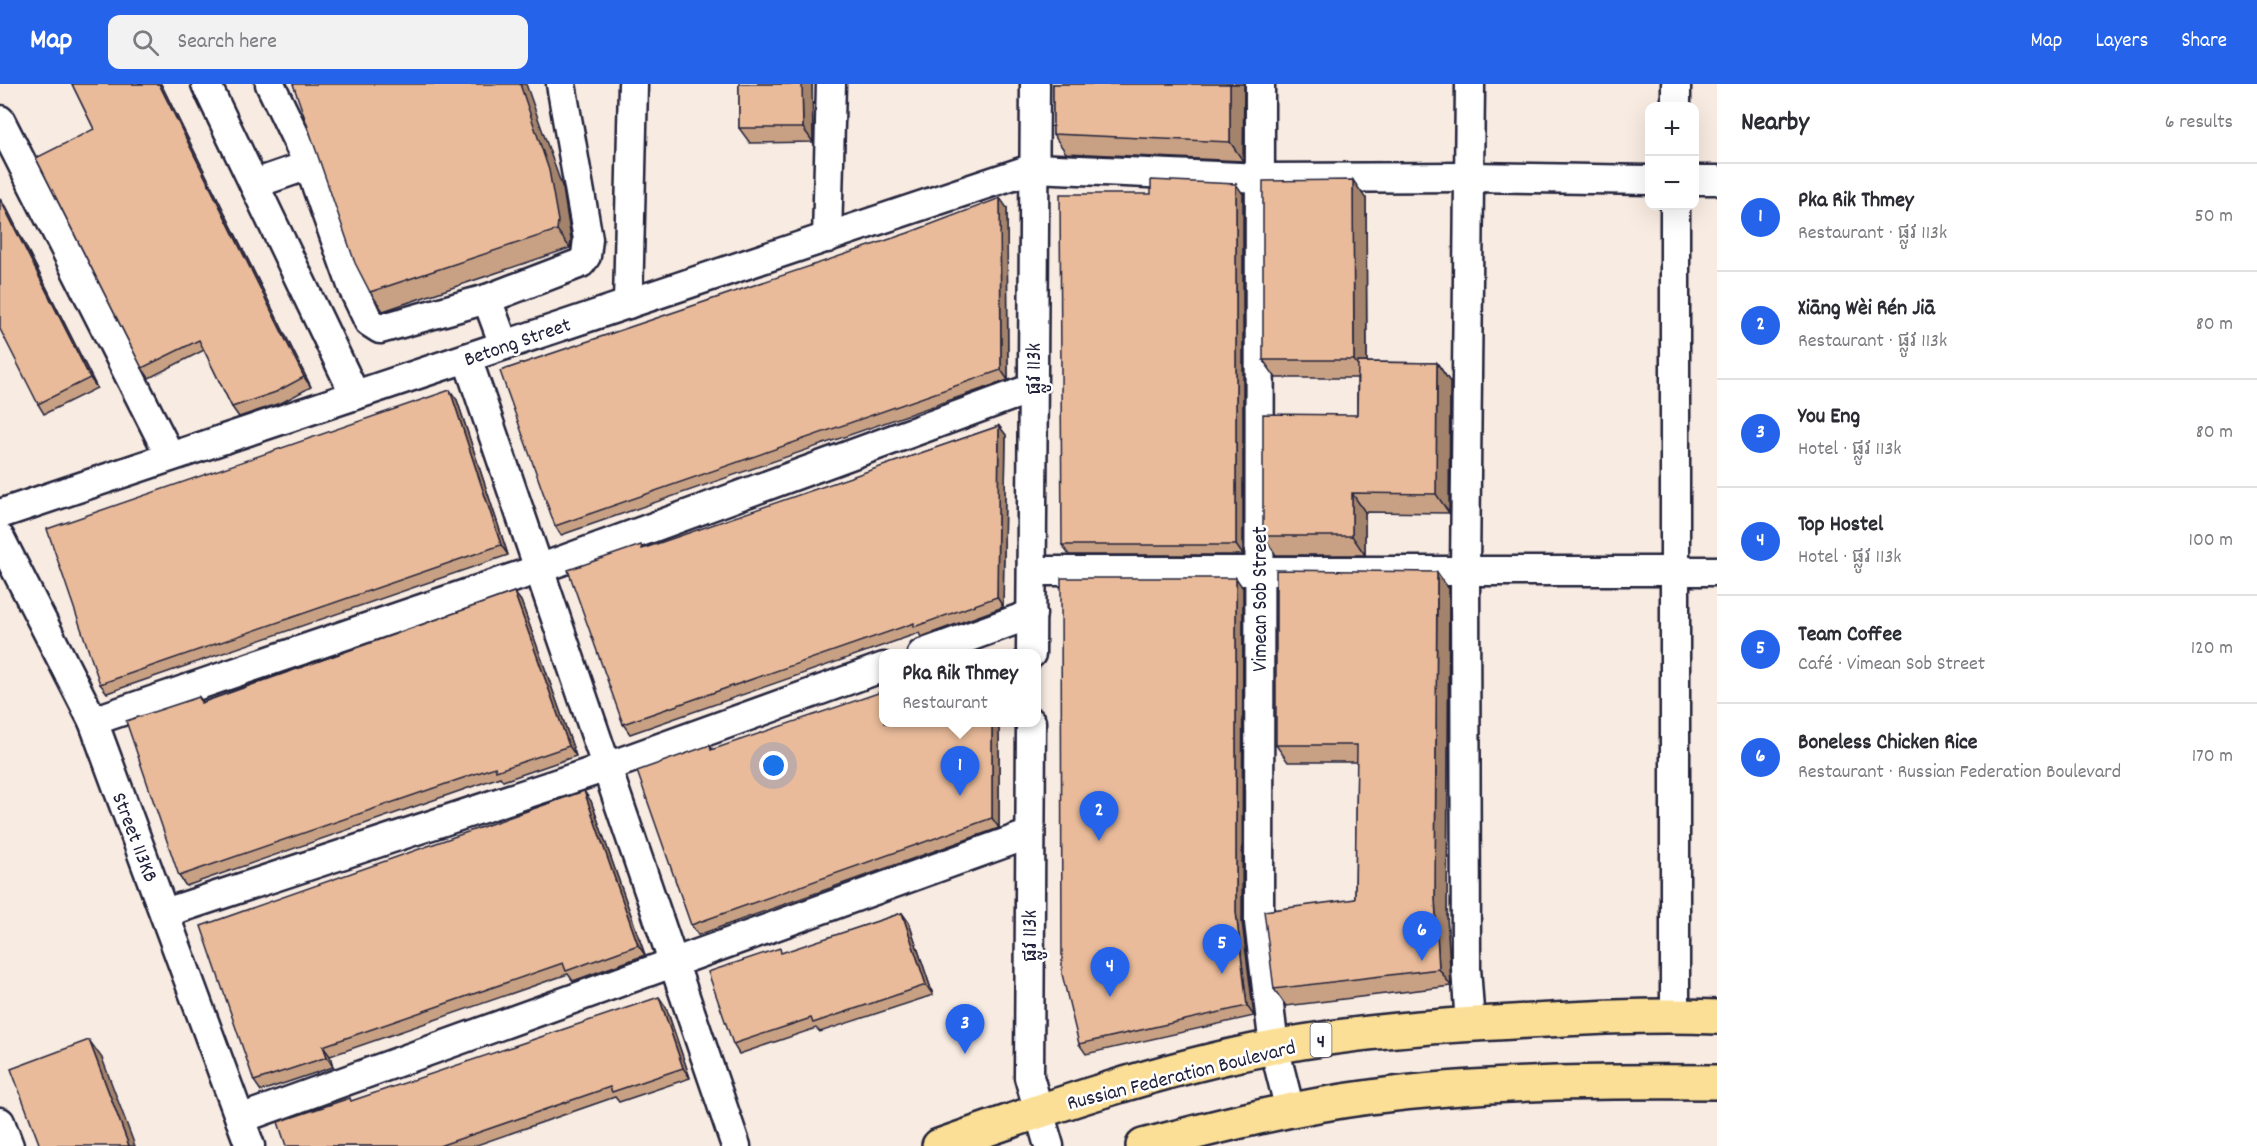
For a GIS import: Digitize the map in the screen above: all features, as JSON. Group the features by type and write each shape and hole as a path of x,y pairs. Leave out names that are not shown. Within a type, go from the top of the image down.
{"highway":[{"name":"Russian Federation Boulevard","path":"939,1146 1121,1085 1274,1047 1354,1034 1470,1024 1635,1014 1717,1017"},
{"path":"1143,1146 1290,1110 1420,1092 1629,1081 1717,1082"}],"street":[{"path":"206,84 355,394"},
{"path":"270,84 309,165 353,288 369,322 375,328 380,329 487,299 575,267 586,255 588,239 561,84"},
{"path":"628,303 633,84"},
{"path":"827,238 831,84"},
{"name":"ផ្លូវ 113k","path":"1031,649 1035,84"},
{"name":"Vimean Sob Street","path":"1260,84 1262,178 1259,922 1274,1047 1290,1110"},
{"path":"1470,84 1465,571 1466,968 1470,1024"},
{"path":"1676,84 1676,102"},
{"path":"0,120 170,456"},
{"path":"254,184 309,165"},
{"path":"1034,168 1262,178 1470,177 1645,180"},
{"name":"Betong Street","path":"0,514 1034,168"},
{"path":"1699,180 1717,180"},
{"path":"1675,1015 1676,210"},
{"path":"487,299 504,345"},
{"path":"467,358 736,1146"},
{"path":"93,721 539,569 1033,388"},
{"name":"Street 113KB","path":"0,538 93,721 250,1146"},
{"path":"1033,571 1259,569 1717,571"},
{"path":"936,649 1032,614"},
{"path":"165,913 607,767 879,669"},
{"name":"ផ្លូវ 113k","path":"1031,727 1029,1077 1049,1146"},
{"path":"240,1119 1030,834"},
{"path":"0,1122 9,1146"}],"building":[{"path":"72,84 159,84 304,377 276,392 232,407 199,340 142,368 36,158 94,129"},
{"path":"293,84 520,84 549,170 558,221 557,230 370,292 355,263"},
{"path":"739,84 802,84 803,128 739,128"},
{"path":"1053,84 1230,84 1230,142 1053,134"},
{"path":"1151,180 1236,184 1236,545 1062,545 1060,194 1151,194"},
{"path":"1353,180 1354,360 1263,360 1263,181"},
{"path":"1000,198 1001,370 555,526 500,371 908,233"},
{"path":"0,199 90,378 38,404 0,329"},
{"path":"1358,362 1437,363 1436,494 1352,493 1352,536 1263,536 1263,414 1357,415"},
{"path":"450,390 501,545 100,684 47,529"},
{"path":"999,426 997,597 914,627 914,623 623,724 568,570 641,545 642,549"},
{"path":"1276,570 1437,572 1435,899 1439,969 1274,989 1264,911 1355,899 1357,745 1276,745"},
{"path":"1061,578 1236,578 1236,912 1247,1006 1079,1044 1062,974"},
{"path":"514,592 569,746 496,771 495,767 179,876 126,721 199,697 201,703"},
{"path":"879,693 879,727 992,727 992,818 691,925 637,771 710,745 711,750"},
{"path":"584,791 638,945 566,971 563,963 323,1046 327,1057 254,1081 201,926"},
{"path":"902,913 926,985 813,1023 811,1018 733,1044 708,972 780,948 781,953"},
{"path":"659,997 683,1068 612,1092 610,1087 439,1146 286,1146 278,1122 350,1098 351,1101"},
{"path":"89,1040 129,1146 40,1146 11,1069"}],"place":[{"name":"Pka Rik Thmey","path":"960,796"},
{"name":"Xiāng Wèi Rén Jiā","path":"1099,841"},
{"name":"Boneless Chicken Rice","path":"1422,961"},
{"name":"Team Coffee","path":"1222,974"},
{"name":"Top Hostel","path":"1110,997"},
{"name":"You Eng","path":"965,1054"}]}
